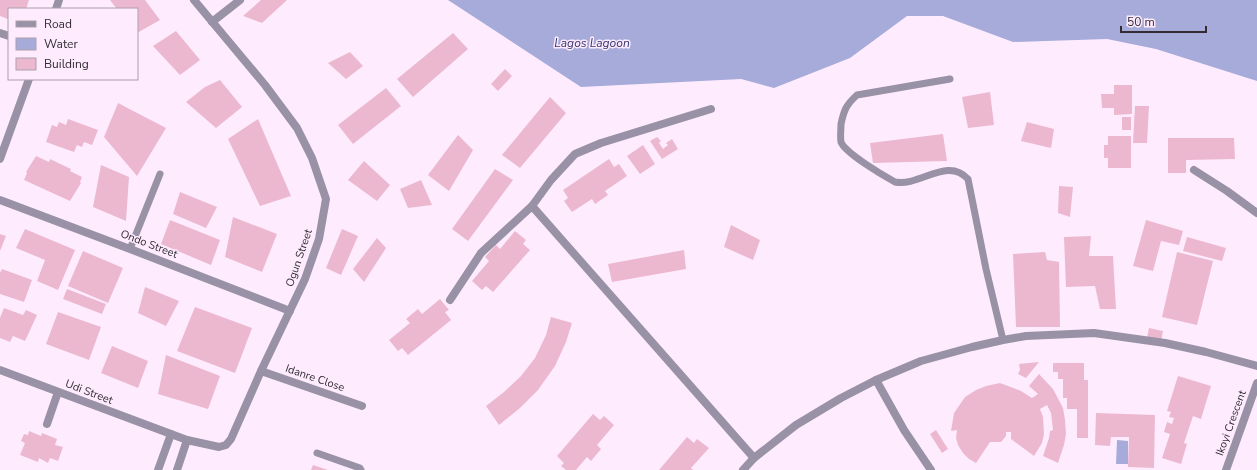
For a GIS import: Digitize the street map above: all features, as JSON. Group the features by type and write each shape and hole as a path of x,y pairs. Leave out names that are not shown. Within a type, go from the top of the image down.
{"street":[{"name":"Ogun Street","path":"171,434 187,440 219,447 226,445 231,439 261,371 305,279 319,239 326,199 312,158 297,128 265,85 194,0"},
{"path":"212,22 240,0"},
{"path":"0,159 29,80"},
{"path":"450,300 480,253 532,206 551,180 575,154 601,143 711,109"},
{"path":"1194,170 1210,179 1257,213"},
{"name":"Ondo Street","path":"0,200 290,311"},
{"path":"532,206 754,458"},
{"path":"743,470 754,458 796,426 841,398 876,380 921,361 1003,340 1026,336 1094,333 1165,343 1206,352 1257,366"},
{"name":"Udi Street","path":"0,370 171,434"},
{"name":"Idanre Close","path":"261,371 362,406"},
{"path":"876,380 900,423 931,470"},
{"name":"Ikoyi Crescent","path":"1226,470 1257,383"},
{"path":"47,424 58,392"},
{"path":"158,470 171,434"},
{"path":"177,470 187,440"}],"lane":[{"path":"950,79 857,95 847,104 843,115 840,131 842,143 851,153 895,182 903,184 912,182 945,170 955,170 962,173 968,179 986,269 1003,340"},
{"path":"130,249 160,174"},
{"path":"317,453 360,468 361,470"}],"water":[{"name":"Lagos Lagoon","path":"448,0 1257,0 1257,81 1156,49 1107,39 1013,42 943,16 907,16 850,58 774,88 741,79 581,87"},
{"path":"1117,440 1128,441 1128,464 1116,464"}],"building":[{"path":"0,0 29,0 26,8 8,8 8,19 0,16"},
{"path":"110,0 145,0 160,20 138,32 138,8 116,8"},
{"path":"261,0 287,0 262,23 243,16"},
{"path":"176,31 200,60 180,75 153,46"},
{"path":"453,33 468,49 413,97 397,79"},
{"path":"350,52 363,66 346,79 328,63"},
{"path":"505,69 512,76 498,91 491,84"},
{"path":"220,80 242,107 216,128 186,102 205,87"},
{"path":"1114,85 1132,85 1132,114 1114,115 1114,108 1102,108 1101,94 1114,94"},
{"path":"386,88 401,106 353,144 338,125"},
{"path":"990,92 994,125 968,128 962,97"},
{"path":"550,97 566,113 520,168 502,155"},
{"path":"118,103 166,128 137,176 104,137"},
{"path":"1135,106 1149,106 1147,143 1133,143"},
{"path":"1122,117 1131,117 1131,130 1122,130"},
{"path":"68,119 98,130 92,145 84,142 82,147 77,145 74,152 46,142 52,125 57,127 59,122 66,125"},
{"path":"258,119 291,196 260,206 228,139"},
{"path":"1027,122 1054,129 1051,148 1021,141"},
{"path":"943,134 947,161 873,163 870,143"},
{"path":"458,135 473,150 449,191 428,175"},
{"path":"1108,136 1131,136 1131,168 1108,168 1108,158 1104,158 1104,145 1108,145"},
{"path":"657,137 661,141 659,143 663,149 668,145 666,143 672,139 678,149 662,159 650,141"},
{"path":"1168,138 1234,138 1235,159 1186,160 1186,173 1168,173"},
{"path":"643,145 655,164 640,174 627,156"},
{"path":"36,156 49,162 50,159 71,169 70,171 82,177 81,183 70,201 24,180 27,173 26,172"},
{"path":"609,159 614,167 619,164 627,176 605,191 608,195 595,204 592,199 572,212 564,201 568,198 563,190"},
{"path":"364,161 390,185 377,201 348,180"},
{"path":"101,165 129,177 126,221 93,207"},
{"path":"495,169 513,180 468,241 452,229"},
{"path":"421,180 432,205 408,208 400,189"},
{"path":"1059,186 1073,187 1070,217 1058,213"},
{"path":"180,192 217,207 206,228 173,214"},
{"path":"233,217 277,234 262,272 225,257"},
{"path":"170,220 220,240 211,265 161,244"},
{"path":"1146,220 1183,231 1179,245 1161,241 1153,271 1133,266"},
{"path":"731,225 760,240 753,260 724,247"},
{"path":"25,229 75,250 58,290 37,281 45,260 16,248"},
{"path":"342,229 358,236 341,275 326,268"},
{"path":"515,231 526,240 523,244 530,250 493,292 486,286 482,290 472,281 489,261 485,257 496,245 500,249"},
{"path":"0,234 6,236 0,251"},
{"path":"1091,236 1089,256 1113,256 1116,309 1100,309 1095,286 1066,287 1064,237"},
{"path":"1187,237 1226,248 1222,261 1183,251"},
{"path":"377,238 386,248 364,282 353,269"},
{"path":"684,250 686,269 612,282 608,264"},
{"path":"83,251 123,268 108,303 68,286"},
{"path":"1045,252 1047,260 1059,262 1060,327 1016,327 1013,254"},
{"path":"1177,252 1213,261 1197,325 1162,317"},
{"path":"2,269 32,280 24,302 0,294 0,273"},
{"path":"145,287 179,301 166,326 138,313"},
{"path":"67,289 106,304 102,314 63,299"},
{"path":"440,299 449,310 445,312 451,320 408,355 402,348 398,351 389,340 410,323 406,319 418,309 422,314"},
{"path":"195,307 252,328 235,373 177,351"},
{"path":"4,308 23,315 26,310 37,315 25,341 13,336 10,342 0,338 0,318"},
{"path":"58,312 101,327 89,360 46,344"},
{"path":"551,317 572,323 566,342 555,366 538,390 520,408 499,425 486,406 521,376 535,358 546,335"},
{"path":"1149,328 1163,331 1161,341 1147,338"},
{"path":"112,346 148,361 138,388 101,373"},
{"path":"166,355 220,376 208,409 158,394"},
{"path":"1039,362 1026,378 1018,374 1020,370 1019,364"},
{"path":"1053,363 1084,363 1084,380 1088,380 1088,438 1077,438 1077,409 1067,409 1067,398 1063,398 1063,379 1058,379 1058,372 1053,372"},
{"path":"1039,374 1053,389 1063,408 1066,434 1058,463 1043,456 1050,431 1053,430 1051,413 1047,405 1040,409 1043,417 1044,434 1042,443 1034,456 1011,439 1011,432 1006,432 1006,436 1001,442 990,442 976,463 969,459 958,445 956,438 957,430 951,431 954,413 965,397 986,386 1000,383 1021,391 1032,398 1038,394 1029,386"},
{"path":"1178,376 1211,386 1201,419 1193,416 1184,443 1187,444 1181,464 1162,458 1170,434 1164,432 1167,422 1172,424 1174,418 1169,417 1171,412 1167,411"},
{"path":"1096,413 1155,415 1154,468 1128,467 1129,437 1111,437 1110,446 1095,445"},
{"path":"593,414 600,420 604,416 614,425 597,445 601,449 591,461 587,457 576,470 566,470 561,466 564,463 557,456"},
{"path":"936,430 948,449 942,453 930,434"},
{"path":"29,431 41,436 42,433 57,439 55,445 63,447 58,461 50,458 48,463 39,458 38,462 20,455 25,443 21,441 24,434 28,435"},
{"path":"687,437 694,443 697,439 709,448 691,468 693,470 659,470"},
{"path":"313,465 328,470 311,470"}]}
